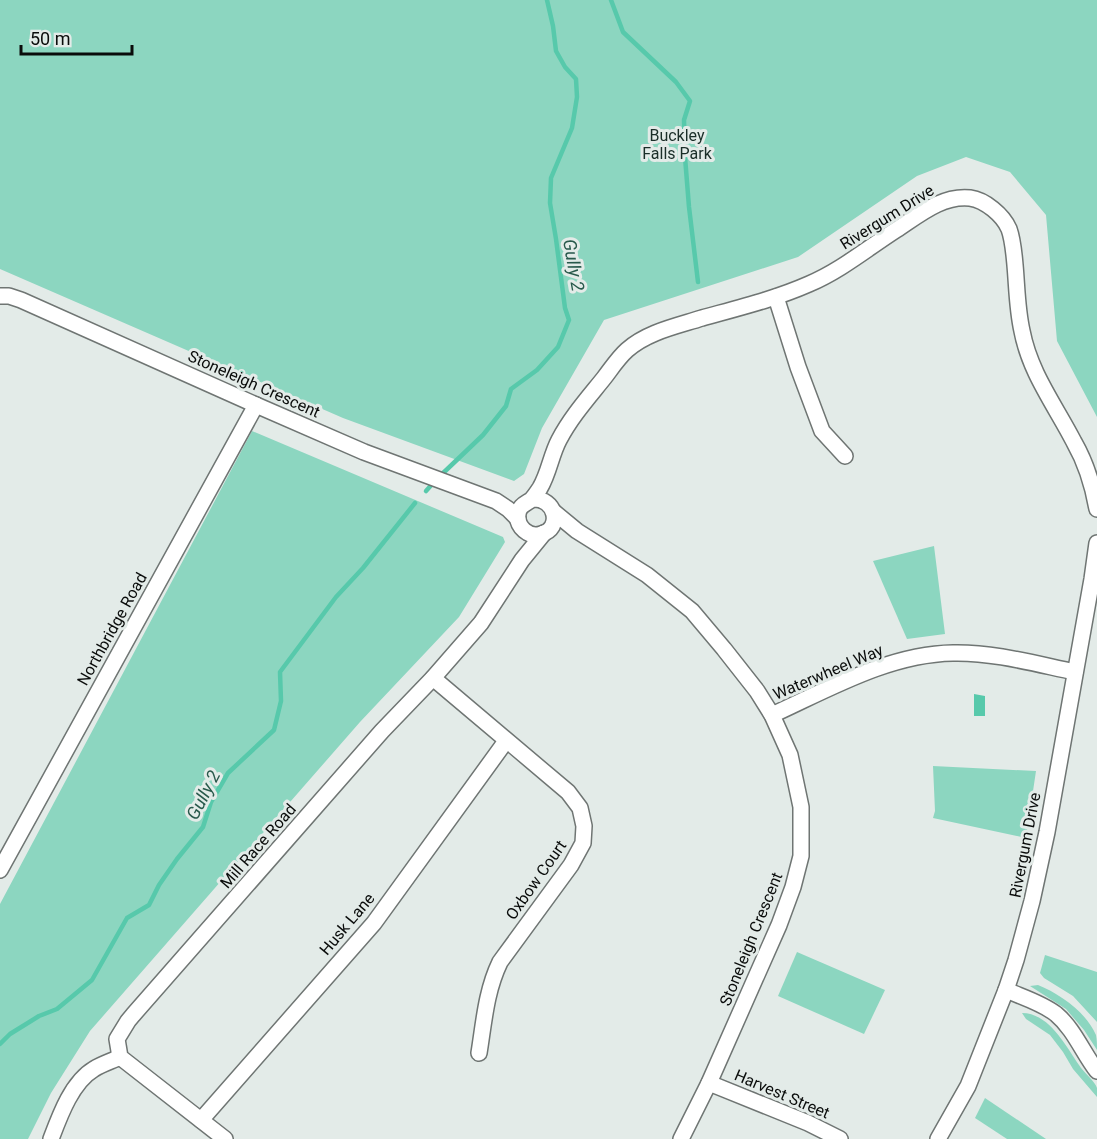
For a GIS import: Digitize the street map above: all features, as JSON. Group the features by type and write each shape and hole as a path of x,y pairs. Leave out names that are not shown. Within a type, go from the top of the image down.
{"street":[{"name":"Rivergum Drive","path":"530,500 541,486 557,442 570,420 626,351 640,340 677,326 776,297 812,283 835,271 930,207 948,200 972,198 984,203 994,211 1009,230 1022,332 1036,375 1076,444 1094,488 1097,510"},
{"name":"Stoneleigh Crescent","path":"0,296 21,300 364,452 496,501 508,509 528,533 534,535 546,532 577,533 588,538"},
{"path":"776,297 798,367 822,431 845,456"},
{"name":"Northbridge Road","path":"0,870 256,405"},
{"name":"Rivergum Drive","path":"551,461 548,488 551,508"},
{"path":"522,560 524,549 520,509 530,500"},
{"name":"Stoneleigh Crescent","path":"496,501 542,500 565,522 647,574 692,611 757,691 772,715 790,755 801,807 801,856 793,887 779,925 709,1083 681,1139"},
{"path":"546,532 554,521 551,508"},
{"name":"Mill Race Road","path":"120,1057 117,1039 128,1022 382,731 481,623 522,560 546,532"},
{"name":"Rivergum Drive","path":"938,1139 968,1086 1006,990 1032,901 1047,832 1097,543"},
{"name":"Waterwheel Way","path":"772,715 882,666 935,654 986,655 1075,672"},
{"name":"Oxbow Court","path":"433,678 568,792 579,808 584,826 583,843 571,865 500,962 487,1000 479,1053"},
{"name":"Husk Lane","path":"201,1120 374,923 506,741"},
{"path":"1006,990 1057,1014 1097,1071"},
{"path":"51,1139 59,1117 79,1082 94,1069 120,1057 225,1139"},
{"name":"Harvest Street","path":"709,1083 808,1123 840,1139"}],"green space":[{"name":"Buckley Falls Park","path":"0,0 1097,0 1097,417 1057,341 1046,215 1010,172 966,157 917,176 798,257 604,320 542,428 524,474 514,481 343,418 0,269"},
{"path":"252,431 503,537 505,542 459,617 360,722 90,1031 51,1093 28,1139 0,1139 0,904"},
{"path":"934,546 945,634 907,639 873,561"},
{"path":"933,766 1036,771 1026,838 933,818 935,811"},
{"path":"797,952 885,990 864,1034 778,996"},
{"path":"1045,955 1097,972 1097,1022 1073,996 1044,978 1040,973"},
{"path":"1038,985 1055,993 1079,1011 1096,1035 1097,1050 1066,1009 1030,986"},
{"path":"1022,1013 1040,1018 1056,1032 1096,1085 1097,1097 1073,1069 1050,1035 1026,1019"},
{"path":"985,1098 1046,1139 1007,1139 975,1118"}],"shaded area":[{"path":"974,694 985,696 985,716 974,716"}],"waterway":[{"name":"Gully 2","path":"440,476 483,435 506,406 511,389 537,370 558,347 569,320 565,308 550,203 551,178 572,128 577,97 576,79 565,67 556,51 547,0"},
{"path":"611,0 623,32 676,82 690,101 684,120 685,157 698,282"},
{"name":"Gully 2","path":"426,491 434,482"},
{"name":"Gully 2","path":"0,1044 10,1034 39,1016 57,1009 92,980 127,918 149,905 159,885 203,827 211,802 228,773 274,730 281,701 280,672 336,597 363,568 415,503"}]}
